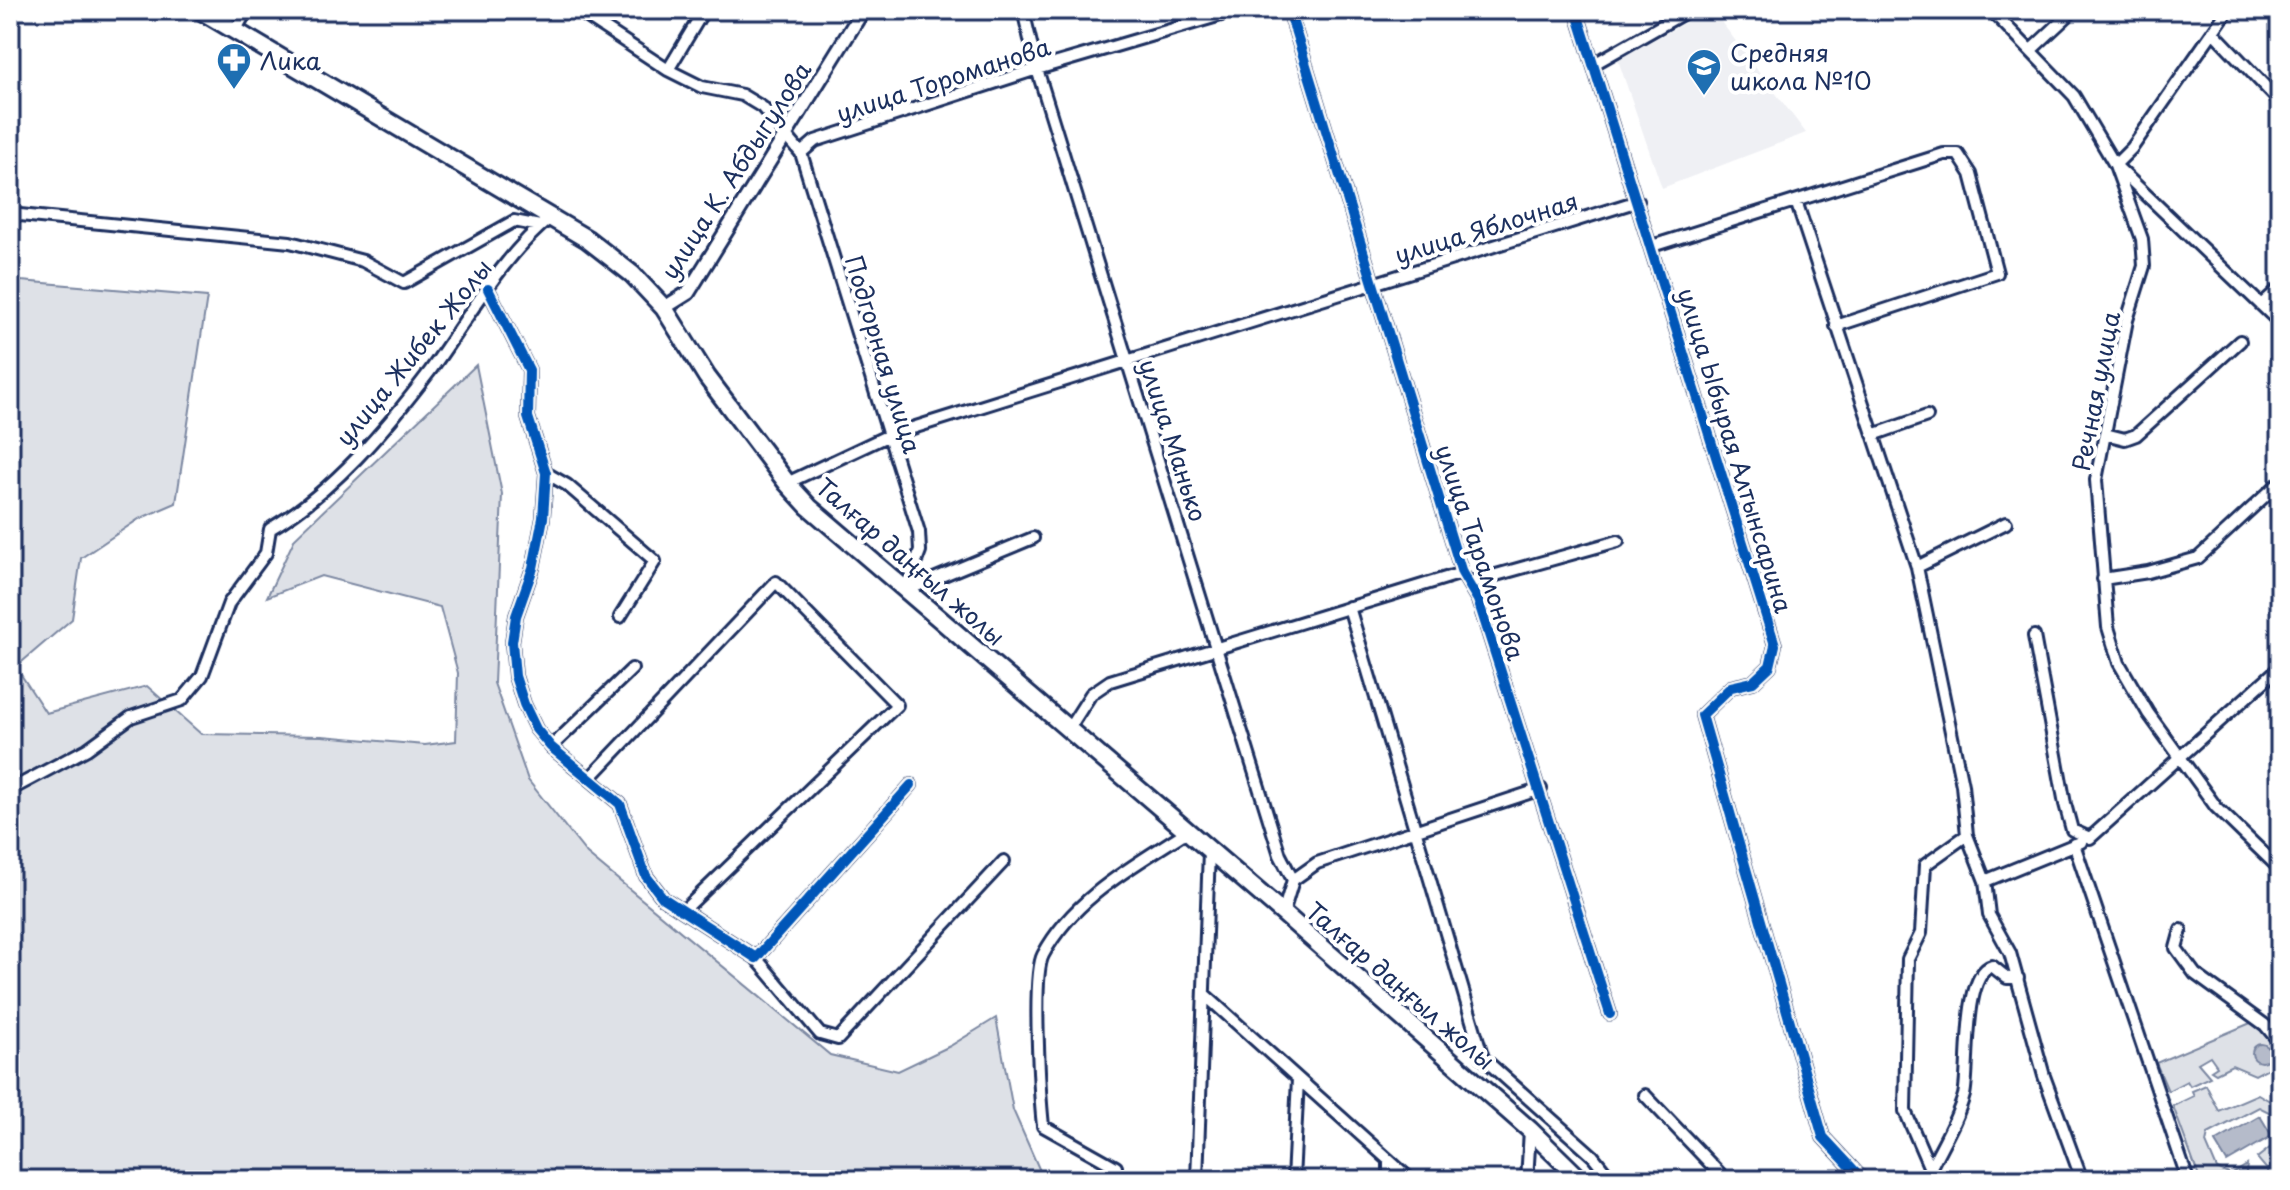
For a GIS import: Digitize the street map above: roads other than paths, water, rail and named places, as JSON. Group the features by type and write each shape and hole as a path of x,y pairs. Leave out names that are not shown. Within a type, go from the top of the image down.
{"main road":[{"name":"Талғар даңғыл жолы","path":"200,10 545,222 615,259 664,308 707,377 787,483 905,591 1283,913 1530,1130 1581,1180"}],"street":[{"path":"235,31 247,10"},
{"name":"Подгорная улица","path":"577,10 668,70 702,87 742,95 770,113 801,153 920,542 905,591"},
{"path":"668,70 704,10"},
{"name":"улица К. Абдыгулова","path":"664,308 688,293 863,10"},
{"name":"улица Манько","path":"1023,10 1037,69 1173,500 1215,649 1280,855 1293,880"},
{"name":"улица Тороманова","path":"801,153 815,141 1037,69 1238,10"},
{"name":"улица Тарамонова","path":"1289,10 1462,573 1471,582 1541,789 1610,1014"},
{"name":"улица Ыбырая Алтынсарина","path":"1576,10 1775,645 1770,666 1753,682 1731,687 1702,715 1823,1137 1863,1180"},
{"path":"1594,64 1689,10"},
{"name":"Речная улица","path":"1991,10 2074,96 2115,165 2142,239 2144,266 2127,320 2096,480 2108,627 2119,663 2216,807 2280,869"},
{"path":"2031,50 2074,10"},
{"path":"2228,10 2215,34 2132,148 2115,165 2280,323"},
{"path":"2215,34 2280,102"},
{"path":"1652,246 1944,154 1958,154 1971,174 1997,273 1836,326"},
{"name":"улица Яблочная","path":"787,483 887,436 1638,201"},
{"path":"1796,201 1917,567 1962,785 1967,835 1985,881 1989,915 2018,978 2044,1076 2082,1180"},
{"path":"10,214 290,242 363,261 404,283 514,221 545,222"},
{"name":"улица Жибек Жолы","path":"10,790 87,749 131,717 182,700 193,689 202,676 229,603 266,553 270,529 327,487 360,453 429,372 488,289 545,222"},
{"path":"2261,305 2280,288"},
{"path":"488,289 529,370 528,417 546,473 543,518 512,642 515,676 536,729 551,747 620,804 646,876 663,898 756,958 820,1034 838,1039 1004,861"},
{"path":"2105,434 2125,439 2136,435 2240,341"},
{"path":"1873,435 1927,416"},
{"path":"546,473 567,485 655,561 620,617"},
{"path":"2103,579 2148,572 2198,558 2280,482"},
{"path":"1917,567 2006,523"},
{"path":"905,591 1033,538"},
{"path":"1471,582 1618,541"},
{"path":"1068,730 1083,703 1098,687 1462,573"},
{"path":"591,777 776,582 897,705 683,911"},
{"path":"1349,607 1483,1058 1593,1156 1612,1180"},
{"path":"2034,636 2072,830 2090,838"},
{"path":"1985,881 2090,838 2280,667"},
{"path":"551,747 632,669"},
{"path":"756,958 911,785"},
{"path":"1283,913 1293,880 1334,856 1541,789"},
{"path":"1116,1167 1043,1126 1037,1073 1041,957 1066,922 1104,886 1186,832"},
{"path":"1935,1180 1905,1111 1908,959 1921,933 1925,865 1967,835"},
{"path":"2074,844 2188,1180"},
{"path":"1197,1180 1209,851"},
{"path":"2181,930 2176,948 2195,974 2265,1025 2280,1043"},
{"path":"1930,1169 1964,1092 1965,1041 1978,979 1986,968 1992,966 2007,978 2018,978"},
{"path":"1204,994 1411,1180"},
{"path":"1293,1180 1298,1079"},
{"path":"1645,1095 1726,1180"},
{"path":"1527,1180 1530,1130"},
{"path":"1389,1161 1389,1180"}],"water":[{"path":"2261,1044 2270,1053 2261,1062 2252,1053"},
{"path":"2260,1116 2272,1136 2227,1162 2215,1142"}],"place":[{"name":"Лика","path":"234,91"},
{"name":"Средняя школа №10","path":"1704,97"}]}
